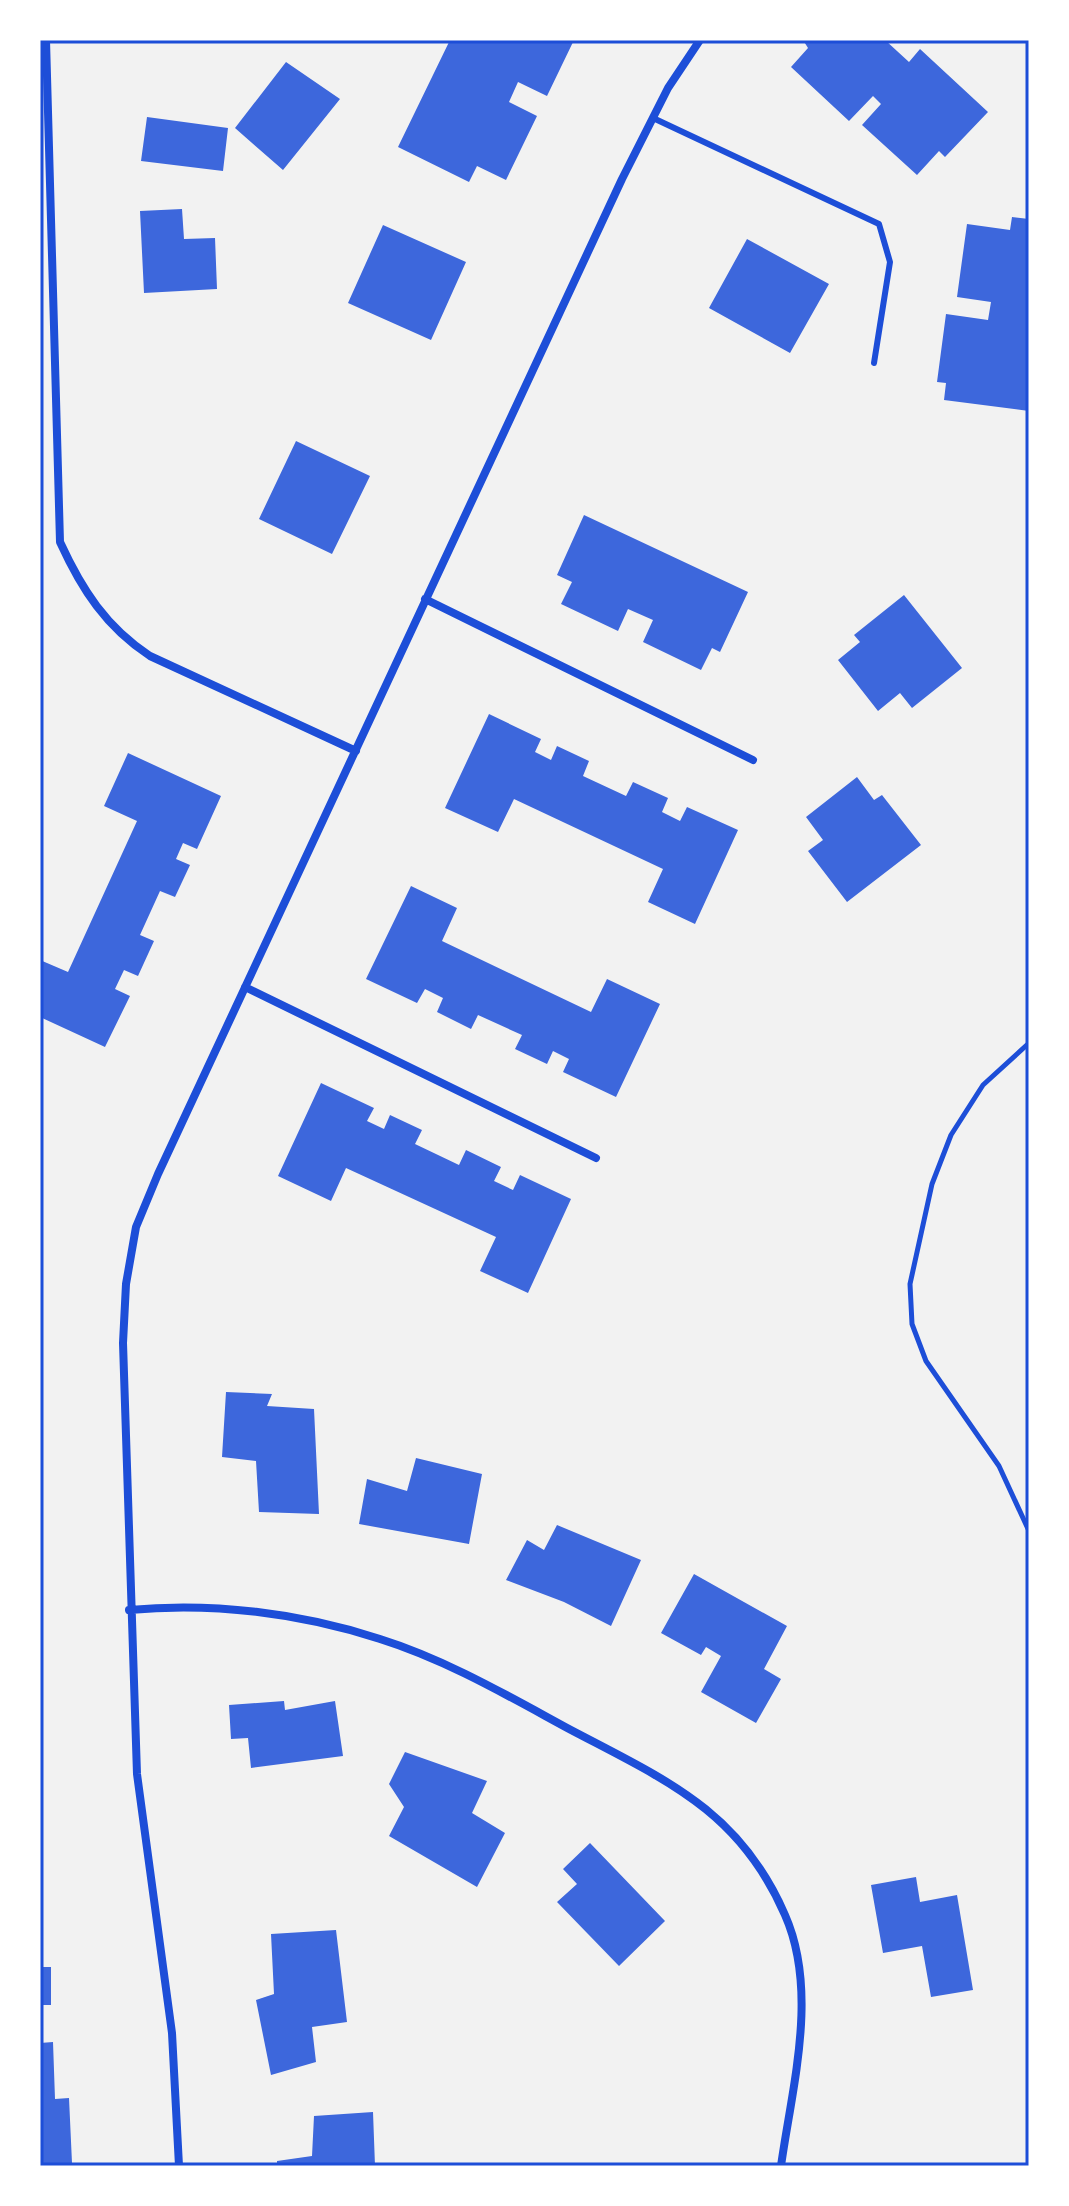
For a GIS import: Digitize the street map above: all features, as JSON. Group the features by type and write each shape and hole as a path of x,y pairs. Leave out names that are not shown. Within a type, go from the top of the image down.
{"street":[{"path":"46,40 60,542 79,581 103,617 125,639 150,656 356,751"},
{"path":"179,2166 172,2033 137,1774 129,1610 123,1343 126,1284 136,1227 425,599 653,118 700,40"},
{"path":"425,599 753,760"},
{"path":"245,987 596,1158"},
{"path":"129,1610 169,1606 280,1614 381,1639 473,1678 668,1782 719,1819 759,1862 787,1918 800,1975 799,2036 781,2166"}],"lane":[{"path":"653,118 879,224 890,262 874,363"}],"path":[{"path":"1029,1043 983,1085 951,1135 932,1184 910,1284 912,1324 926,1361 999,1466 1029,1531"}],"building":[{"path":"450,40 574,40 547,96 518,82 509,102 537,116 506,180 477,166 469,182 398,147"},
{"path":"803,40 885,40 909,62 920,49 988,112 945,157 939,151 917,175 862,125 881,104 873,96 849,121 791,67 808,48"},
{"path":"286,62 340,99 283,170 235,128"},
{"path":"147,117 228,128 223,171 141,161"},
{"path":"182,209 184,239 215,238 217,289 144,293 140,211"},
{"path":"1012,217 1029,219 1029,411 944,400 946,383 937,382 946,314 988,320 991,302 957,297 967,224 1010,230"},
{"path":"383,225 466,262 431,340 348,303"},
{"path":"747,239 829,284 790,353 709,308"},
{"path":"296,441 370,476 332,554 259,519"},
{"path":"584,515 748,592 720,652 712,648 701,670 643,642 653,620 628,609 618,631 561,604 572,582 557,575"},
{"path":"904,595 962,668 912,708 900,693 878,711 838,660 860,642 854,635"},
{"path":"489,714 541,739 535,752 551,760 557,746 589,761 583,776 626,796 633,782 668,798 662,812 680,821 687,807 738,830 695,924 648,902 663,869 514,799 498,832 445,808"},
{"path":"128,753 221,796 197,849 183,843 176,859 190,865 175,897 160,891 140,935 154,941 138,976 124,970 115,989 130,996 105,1047 40,1017 40,960 68,972 137,821 104,806"},
{"path":"857,777 874,800 882,795 921,845 847,902 808,851 823,840 806,817"},
{"path":"411,886 457,908 442,941 591,1012 607,979 660,1004 616,1097 563,1072 569,1059 553,1051 547,1064 515,1049 522,1035 478,1015 471,1029 437,1012 443,998 425,989 417,1003 366,979"},
{"path":"321,1083 374,1108 367,1121 384,1129 390,1115 422,1130 415,1144 459,1165 466,1150 501,1167 494,1181 513,1190 520,1175 571,1199 528,1293 480,1271 496,1237 346,1168 331,1201 278,1176"},
{"path":"226,1392 272,1394 267,1406 314,1409 319,1514 259,1512 256,1461 222,1457"},
{"path":"416,1458 482,1474 469,1544 359,1524 367,1479 407,1491"},
{"path":"557,1525 641,1560 611,1626 564,1602 506,1580 527,1540 544,1550"},
{"path":"694,1574 787,1626 764,1669 781,1679 756,1723 701,1692 721,1656 706,1647 701,1655 661,1633"},
{"path":"284,1701 285,1710 335,1701 343,1756 251,1768 248,1738 231,1739 229,1705"},
{"path":"405,1752 487,1781 472,1813 505,1833 477,1887 389,1836 404,1807 389,1784"},
{"path":"590,1843 665,1921 619,1966 557,1902 577,1884 563,1869"},
{"path":"916,1877 920,1902 957,1895 973,1990 931,1997 922,1946 883,1953 871,1885"},
{"path":"336,1930 347,2022 312,2027 316,2062 271,2075 256,2000 274,1994 271,1934"},
{"path":"40,1967 51,1967 51,2005 40,2005"},
{"path":"53,2042 55,2099 69,2098 72,2163 40,2165 40,2043"},
{"path":"373,2112 375,2166 277,2166 277,2161 312,2156 314,2116"}]}
